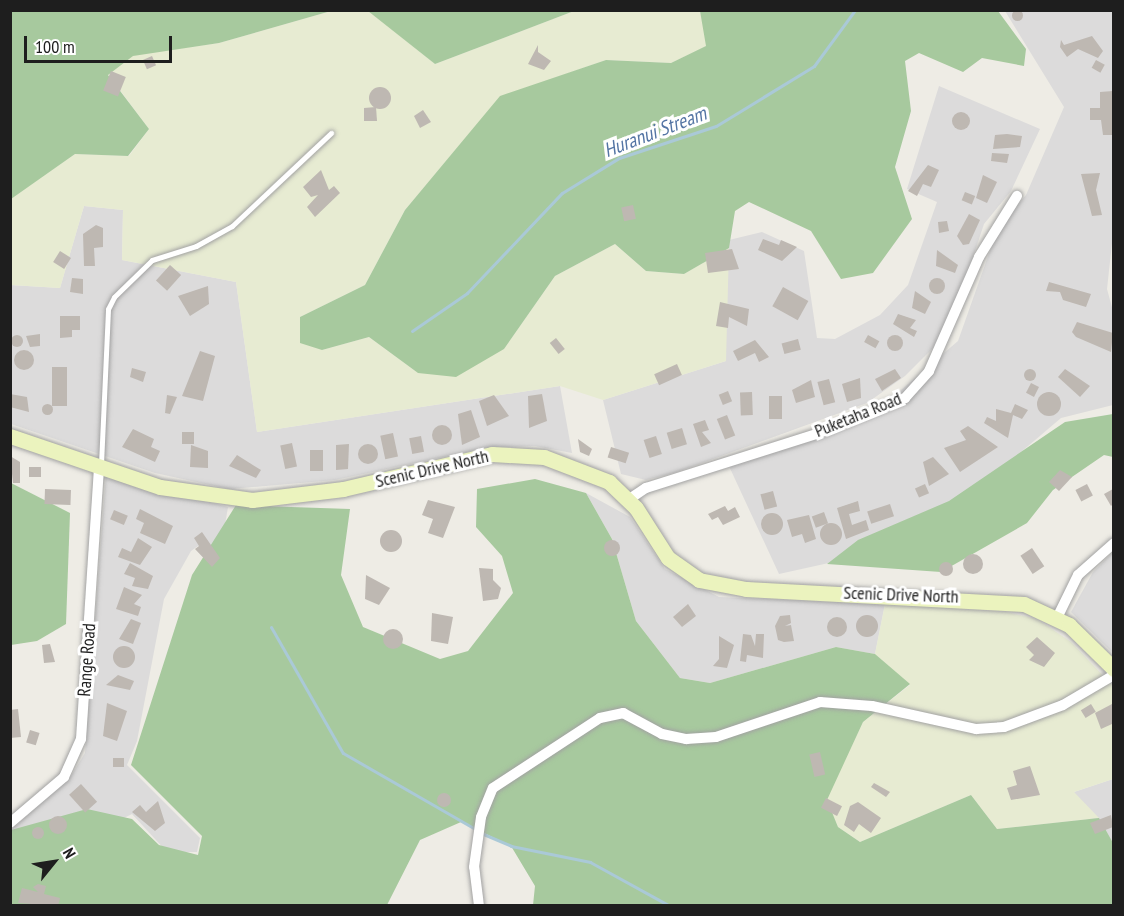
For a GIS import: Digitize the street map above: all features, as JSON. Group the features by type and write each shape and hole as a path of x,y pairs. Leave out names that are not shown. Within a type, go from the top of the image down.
{"main road":[{"name":"Scenic Drive North","path":"10,436 99,468 177,491 252,500 325,493 472,458 519,454 582,469 628,500 668,558 712,585 976,598 1024,604 1057,618 1113,669"}],"street":[{"name":"Puketaha Road","path":"628,500 646,488 819,433 905,398 929,371 979,257 1017,196"},
{"name":"Range Road","path":"10,823 64,777 81,739 99,468"},
{"path":"1057,618 1077,576 1113,543"},
{"path":"479,906 474,867 481,817 493,788 600,718 623,712 662,734 686,739 716,736 820,702 872,706 976,729 1004,727 1063,705 1113,675"}],"lane":[{"path":"99,468 108,309 114,297 152,260 204,243 232,226 332,133"}],"shaded area":[{"path":"1005,11 1113,11 1114,225 1107,289 1113,311 1113,405 1061,418 941,520 892,549 779,574 728,464 872,415 958,341 998,228 1026,195 1064,107"},
{"path":"939,86 1040,129 1011,191 984,224 947,334 905,376 867,403 677,472 646,480 621,474 603,400 726,361 700,247 762,232 804,251 817,338 835,339 880,315 908,285 937,202 907,189"},
{"path":"84,206 123,210 122,260 236,282 257,432 560,386 572,453 535,446 485,448 335,480 229,489 155,473 11,424 10,285 60,288"},
{"path":"106,475 228,507 220,555 198,546 191,551 164,599 137,741 127,765 200,838 197,852 167,852 132,814 106,827 11,905 10,831 71,776 85,753"},
{"path":"586,493 630,517 665,569 719,597 885,604 875,654 836,647 710,683 680,678 636,621 612,539"},
{"path":"1113,552 1113,653 1071,612 1093,572"},
{"path":"1113,779 1113,870 1074,792"}],"green space":[{"path":"368,10 435,64 574,11 700,11 707,46 671,63 606,60 500,97 405,210 365,285 300,317 322,350 369,337 418,373 504,349 555,276 615,244 646,271 684,274 729,248 726,361 603,400 560,386 257,432 236,282 122,260 123,210 84,206 60,288 11,285 10,199 75,154 129,156 149,129 108,74 133,55 219,43 331,11"},
{"path":"11,11 331,11 219,43 133,56 108,75 149,129 128,156 75,154 11,199"},
{"path":"368,11 574,11 435,64"},
{"path":"700,11 998,11 1026,49 1024,66 982,58 963,72 919,53 905,61 911,111 895,167 912,219 873,273 841,279 811,231 749,202 735,211 729,248 684,274 646,271 615,244 555,276 504,349 456,377 418,373 369,337 322,350 300,343 300,317 365,285 405,210 500,96 606,60 671,63 706,46"},
{"path":"1113,414 1113,457 1104,455 1053,490 1027,523 941,572 827,564 858,540 949,501 1065,422"},
{"path":"535,479 586,493 612,539 636,621 680,678 710,683 836,647 875,654 910,684 863,722 827,800 838,827 860,842 971,795 997,829 1099,818 1113,843 1113,905 533,905 535,886 511,846 461,822 420,840 387,905 11,906 11,830 87,809 132,819 159,845 198,855 202,836 131,765 192,575 236,505 350,509 341,575 363,627 440,659 468,651 513,593 502,556 476,527 477,489"},
{"path":"11,483 70,513 66,624 37,641 11,645"},
{"path":"885,604 1006,612 1037,619 1071,642 1113,686 1113,779 1074,792 1099,818 997,829 971,795 860,842 838,827 826,800 863,722 910,685 875,654"}],"building":[{"path":"1017,9 1023,15 1017,21 1011,15"},
{"path":"1092,36 1103,51 1098,58 1078,49 1067,57 1060,47 1061,40 1064,45"},
{"path":"538,45 538,52 551,61 544,70 528,64"},
{"path":"152,56 156,65 147,69 143,60"},
{"path":"1096,60 1105,65 1100,73 1092,68"},
{"path":"111,71 126,77 118,96 103,90"},
{"path":"376,87 384,87 391,94 391,102 384,109 376,109 369,102 369,94"},
{"path":"1113,91 1112,135 1103,135 1101,120 1090,120 1090,108 1100,108 1100,92"},
{"path":"376,107 377,121 364,121 364,108"},
{"path":"423,110 431,122 420,128 414,116"},
{"path":"961,112 967,115 970,121 967,127 961,130 955,127 952,121 955,115"},
{"path":"995,135 1022,136 1020,147 993,149"},
{"path":"992,153 1009,154 1007,163 991,161"},
{"path":"928,165 939,170 931,187 923,184 917,196 908,191"},
{"path":"321,170 329,190 334,186 340,193 315,217 307,207 318,195 311,197 303,187"},
{"path":"1100,173 1096,190 1102,215 1092,216 1081,174"},
{"path":"983,175 997,182 987,203 976,198"},
{"path":"965,192 975,196 972,204 962,200"},
{"path":"633,205 636,219 624,221 621,207"},
{"path":"969,214 980,220 969,244 963,245 957,236"},
{"path":"947,221 949,231 939,233 938,222"},
{"path":"96,225 103,228 103,247 94,248 95,266 84,266 83,234"},
{"path":"763,239 779,245 781,240 797,247 782,261 758,250"},
{"path":"732,249 739,269 708,273 705,253"},
{"path":"937,250 958,265 955,273 936,266"},
{"path":"60,251 71,258 64,269 53,262"},
{"path":"170,265 181,275 167,291 156,281"},
{"path":"72,278 83,279 83,294 70,292"},
{"path":"937,278 945,286 937,294 929,286"},
{"path":"1049,282 1091,294 1086,307 1063,300 1060,292 1046,291"},
{"path":"208,286 209,304 190,316 178,296"},
{"path":"783,287 808,301 798,320 772,306"},
{"path":"915,291 931,302 925,314 912,308"},
{"path":"720,302 749,309 747,326 729,317 728,328 716,326"},
{"path":"898,314 916,320 910,328 917,331 914,337 893,324"},
{"path":"60,316 80,316 80,330 72,330 72,337 60,338"},
{"path":"1077,322 1113,333 1111,352 1076,337 1072,332"},
{"path":"40,334 40,346 30,347 26,336"},
{"path":"19,335 23,341 19,347 15,347 11,339"},
{"path":"868,335 879,341 875,348 864,342"},
{"path":"892,335 898,335 903,343 901,349 892,351 887,346 887,340"},
{"path":"556,338 565,349 559,354 550,343"},
{"path":"798,339 801,350 784,354 782,343"},
{"path":"755,340 769,357 759,362 755,353 738,361 733,351"},
{"path":"24,350 31,353 34,360 31,367 24,370 17,367 14,360 17,353"},
{"path":"200,351 215,356 203,401 182,396"},
{"path":"677,364 682,375 659,385 654,374"},
{"path":"52,367 67,367 67,406 52,406"},
{"path":"132,368 146,372 143,382 130,377"},
{"path":"895,369 901,378 882,391 875,379"},
{"path":"1032,369 1036,375 1032,381 1028,381 1024,373"},
{"path":"1065,369 1090,386 1080,397 1058,377"},
{"path":"860,378 861,398 847,402 842,384"},
{"path":"829,379 835,402 824,405 817,382"},
{"path":"811,380 815,397 796,403 792,390"},
{"path":"1031,383 1039,387 1034,397 1026,393"},
{"path":"728,391 732,401 723,405 719,395"},
{"path":"740,392 752,392 753,415 741,415"},
{"path":"1049,392 1058,395 1061,404 1058,413 1049,416 1040,413 1037,404 1040,395"},
{"path":"10,394 27,397 29,412 10,407"},
{"path":"542,394 547,421 529,428 528,396"},
{"path":"167,395 177,397 170,414 165,413"},
{"path":"494,395 509,416 487,426 479,401"},
{"path":"769,396 782,396 782,419 769,419"},
{"path":"47,404 51,405 51,413 47,414 43,413 42,409 43,405"},
{"path":"1015,404 1028,410 1022,419 1013,415 1008,438 984,423 987,417 996,421 996,409 1011,413"},
{"path":"471,410 480,437 462,445 458,414"},
{"path":"727,415 735,435 725,440 717,419"},
{"path":"705,420 709,430 702,432 711,443 701,447 693,424"},
{"path":"442,425 449,428 452,435 449,442 442,445 435,442 432,435 435,428"},
{"path":"968,426 998,447 960,472 944,448 966,440 960,431"},
{"path":"682,428 687,444 672,449 667,433"},
{"path":"133,429 154,439 151,447 160,451 155,462 122,447"},
{"path":"182,432 194,432 194,444 182,444"},
{"path":"393,433 398,456 385,459 380,436"},
{"path":"421,436 424,452 412,454 409,438"},
{"path":"656,436 662,454 650,458 644,440"},
{"path":"578,439 592,449 589,456 580,452"},
{"path":"292,443 297,466 285,469 280,445"},
{"path":"349,444 348,469 336,470 336,445"},
{"path":"368,444 375,447 378,454 375,461 368,464 361,461 358,454 361,447"},
{"path":"191,445 208,451 208,468 190,467"},
{"path":"611,447 629,453 626,463 608,457"},
{"path":"310,450 323,450 323,471 310,471"},
{"path":"237,455 261,470 256,478 229,466"},
{"path":"10,456 20,462 20,483 13,483"},
{"path":"933,457 949,474 929,486 923,462"},
{"path":"29,467 41,467 41,477 29,477"},
{"path":"1060,470 1072,477 1059,491 1049,482"},
{"path":"925,484 929,493 919,498 915,488"},
{"path":"1087,484 1093,496 1081,501 1075,490"},
{"path":"45,489 71,490 70,505 44,504"},
{"path":"1113,489 1113,504 1111,506 1104,494"},
{"path":"773,491 777,506 765,510 760,494"},
{"path":"428,500 455,507 443,538 428,533 433,519 422,515"},
{"path":"858,501 860,511 849,514 852,525 866,520 869,530 846,539 837,508"},
{"path":"890,504 894,516 871,524 867,511"},
{"path":"725,506 728,511 735,507 740,517 723,525 718,517 712,520 708,514"},
{"path":"140,509 173,526 165,544 140,533 144,523 136,519"},
{"path":"114,510 128,516 124,525 110,519"},
{"path":"824,512 828,523 816,528 812,516"},
{"path":"772,513 780,516 783,524 780,532 772,535 764,532 761,524 764,516"},
{"path":"809,515 816,539 805,543 802,534 792,537 787,520"},
{"path":"831,523 839,526 842,534 839,542 831,545 823,542 820,534 823,526"},
{"path":"391,530 399,533 402,541 399,549 391,552 383,549 380,541 383,533"},
{"path":"202,532 220,558 212,567 195,549 199,546 194,538"},
{"path":"138,538 152,547 140,565 118,557 122,548 131,552"},
{"path":"609,540 615,540 620,548 618,554 609,556 604,551 604,545"},
{"path":"1032,548 1044,566 1033,574 1020,556"},
{"path":"973,554 980,557 983,564 980,571 973,574 966,571 963,564 966,557"},
{"path":"946,562 951,564 953,569 951,574 946,576 941,574 939,569 941,564"},
{"path":"130,563 153,576 148,589 132,586 135,578 124,574"},
{"path":"479,568 493,569 493,580 501,588 498,599 483,601"},
{"path":"366,575 390,588 379,605 365,599"},
{"path":"124,587 142,595 134,604 141,607 138,616 116,609"},
{"path":"688,604 696,616 682,627 673,617"},
{"path":"432,613 453,617 448,644 431,641"},
{"path":"790,615 791,623 785,626 791,625 794,641 778,640 775,626 780,616"},
{"path":"867,615 875,618 878,626 875,634 867,637 859,634 856,626 859,618"},
{"path":"837,617 844,620 847,627 844,634 837,637 830,634 827,627 830,620"},
{"path":"131,619 141,623 133,644 119,639"},
{"path":"393,629 400,632 403,639 400,646 393,649 386,646 383,639 386,632"},
{"path":"743,634 751,635 755,646 756,634 764,634 763,658 747,655 746,662 740,661"},
{"path":"719,636 734,645 727,668 713,666 719,659"},
{"path":"1037,637 1055,653 1044,667 1029,660 1034,655 1026,647"},
{"path":"50,644 55,662 44,663 42,645"},
{"path":"124,646 132,649 135,657 132,665 124,668 116,665 113,657 116,649"},
{"path":"118,675 134,681 130,690 106,685"},
{"path":"107,703 127,711 117,741 103,736"},
{"path":"1091,704 1096,712 1086,718 1081,710"},
{"path":"1112,704 1112,724 1101,729 1095,713"},
{"path":"18,709 21,737 10,738 10,710"},
{"path":"30,730 40,733 36,745 26,742"},
{"path":"820,752 825,774 814,777 809,754"},
{"path":"113,758 124,758 124,767 113,767"},
{"path":"1030,766 1040,795 1011,800 1007,788 1017,785 1013,771"},
{"path":"874,783 890,792 886,797 871,787"},
{"path":"81,784 97,802 85,813 69,795"},
{"path":"441,793 447,793 451,800 447,807 441,807 437,803 437,797"},
{"path":"826,798 842,806 837,816 821,808"},
{"path":"158,801 165,823 155,831 132,812 140,805 146,812"},
{"path":"858,802 881,818 871,833 859,824 854,832 844,825 850,806"},
{"path":"1111,815 1113,827 1095,834 1090,823"},
{"path":"58,816 64,819 67,825 64,831 58,834 52,831 49,825 52,819"},
{"path":"38,827 44,833 38,839 32,833"},
{"path":"38,884 46,886 44,894 60,898 58,906 18,903 22,888 38,892 33,887"}],"waterway":[{"name":"Huranui Stream","path":"412,331 467,293 562,193 619,158 716,126 814,66 855,10"},
{"path":"271,627 343,753 475,829"},
{"path":"481,833 511,846 590,862 670,906"}]}
